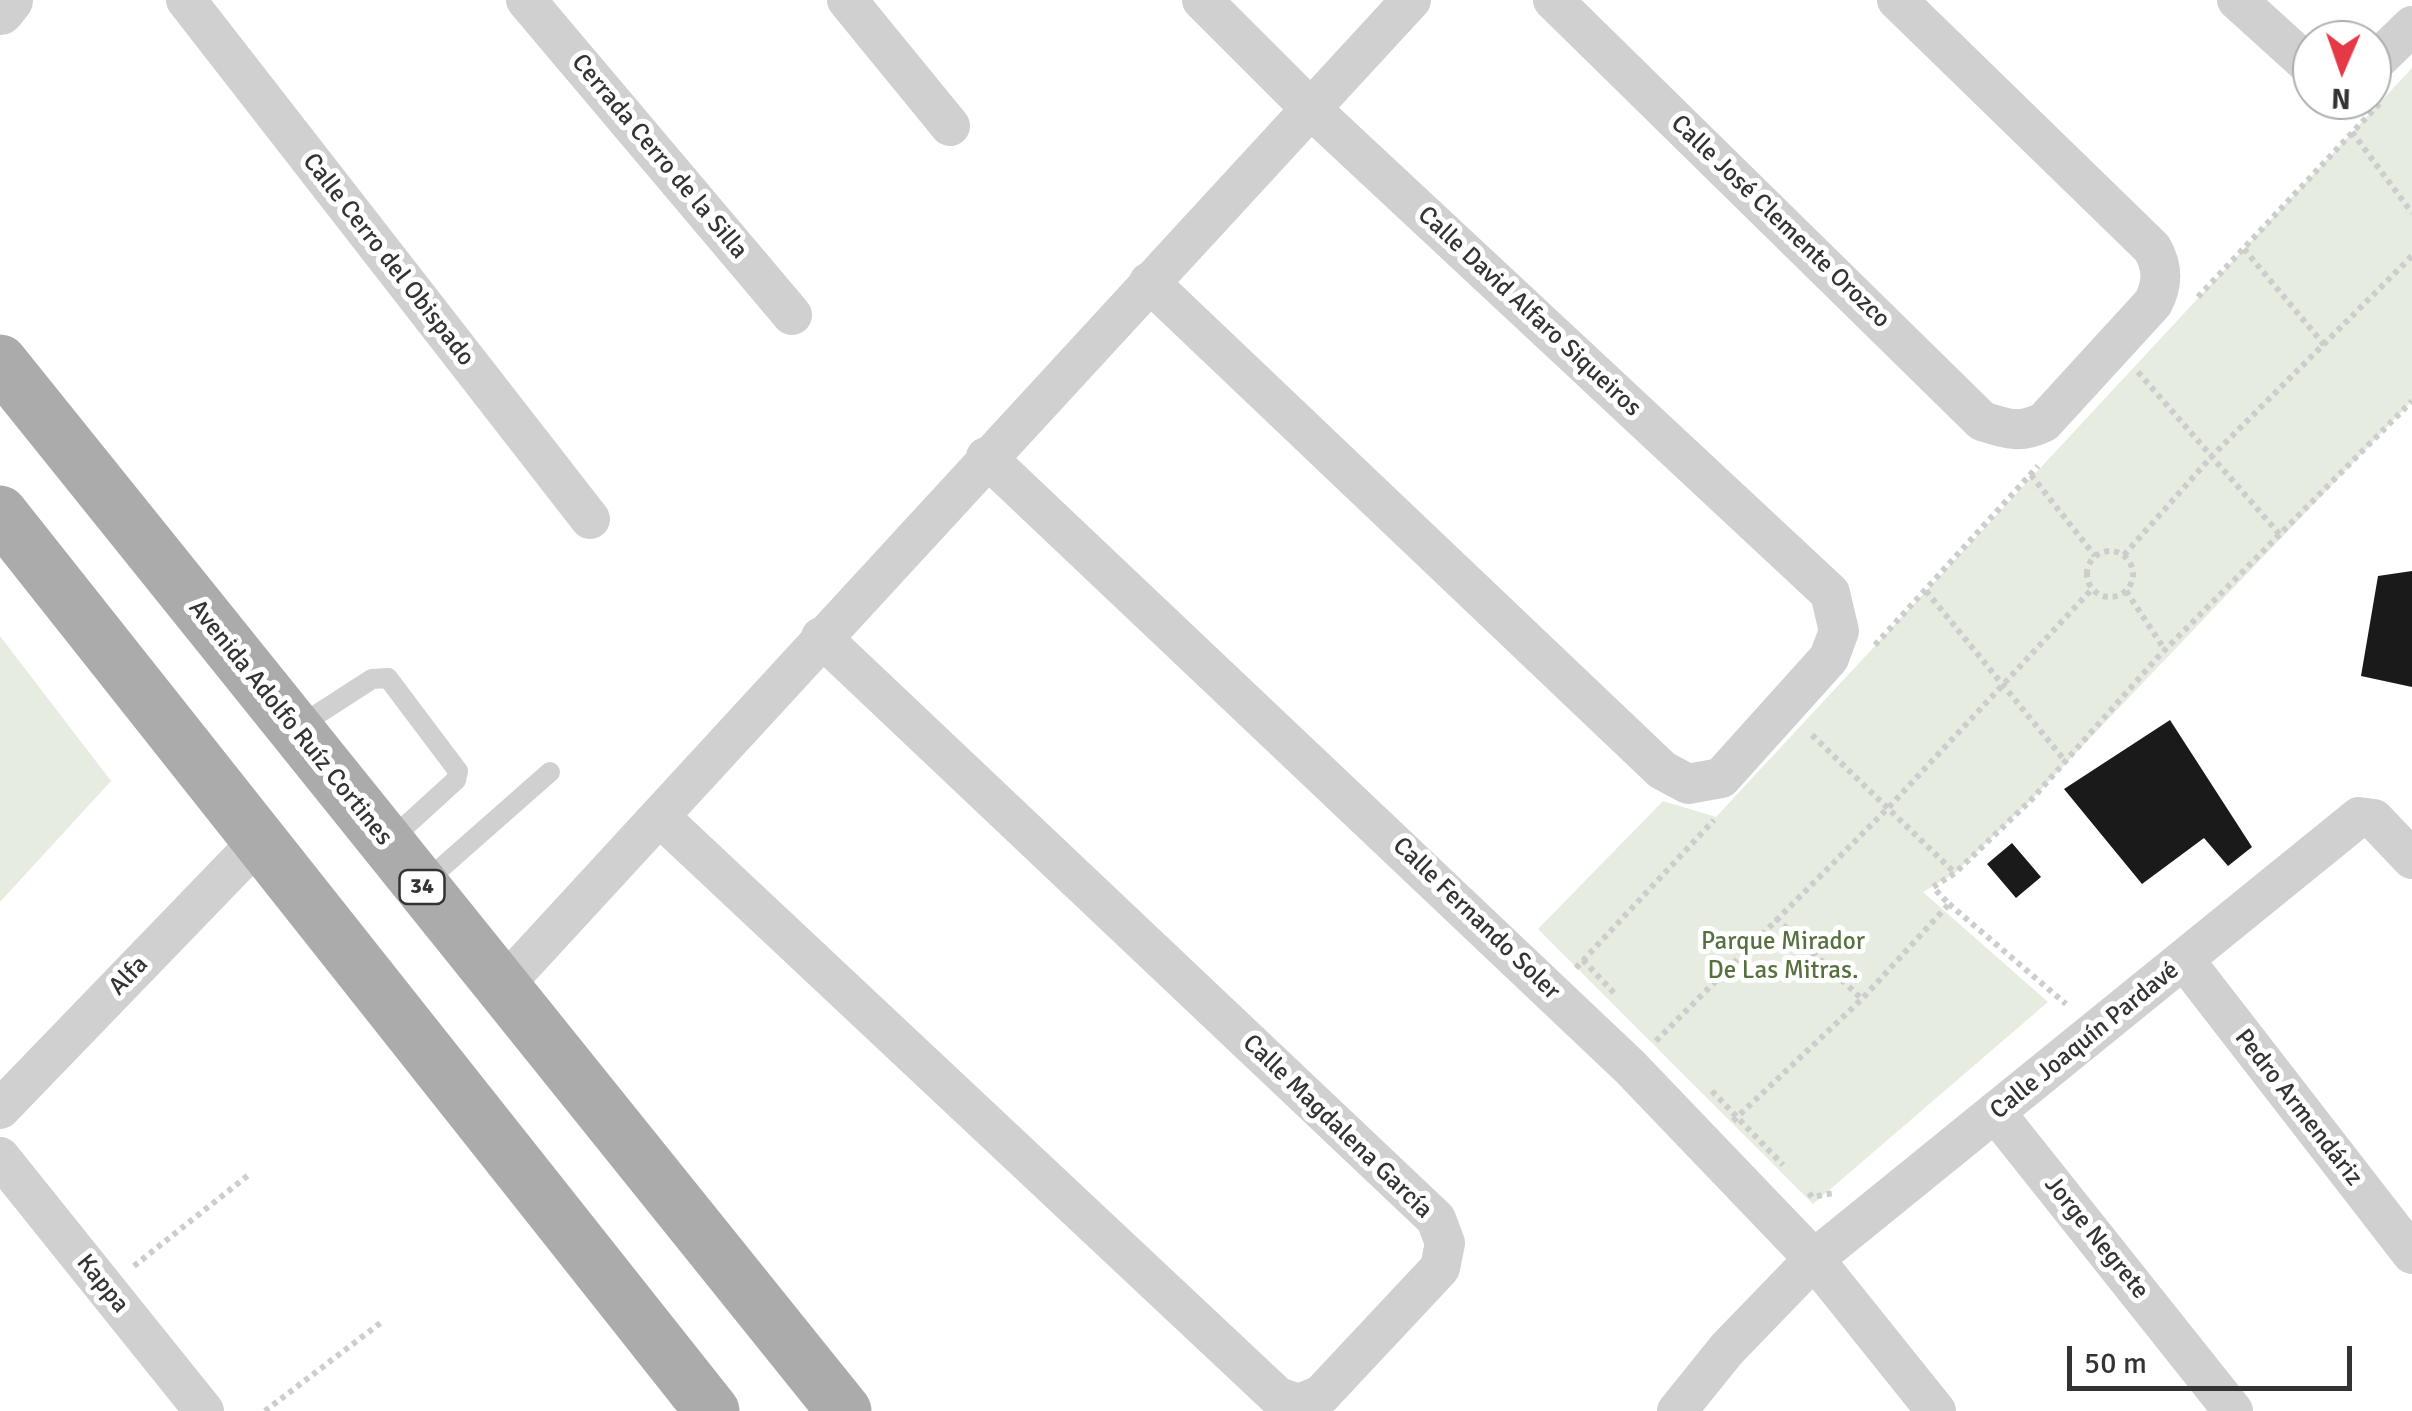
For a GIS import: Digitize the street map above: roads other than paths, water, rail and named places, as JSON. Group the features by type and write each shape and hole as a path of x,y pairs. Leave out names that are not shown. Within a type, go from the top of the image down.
{"main road":[{"name":"Avenida Adolfo Ruíz Cortines","path":"0,362 844,1411"},
{"path":"0,513 257,843 712,1411"}],"street":[{"path":"0,10 8,0"},
{"name":"Calle Cerro del Obispado","path":"186,0 590,519"},
{"name":"Cerrada Cerro de la Silla","path":"526,0 792,314"},
{"path":"847,0 950,126"},
{"name":"Calle David Alfaro Siqueiros","path":"1149,282 1662,770 1688,784 1721,778 1829,658 1851,644 1830,593 1311,109 1202,0"},
{"path":"502,987 661,818 986,457 1411,0"},
{"name":"Calle José Clemente Orozco","path":"1554,0 1982,421 2014,431 2044,422 2154,303 2161,274 2152,248 1896,0"},
{"path":"2237,0 2292,50"},
{"path":"2392,59 2412,26"},
{"name":"Calle Fernando Soler","path":"986,457 1554,993 1644,1053 1707,1145 1814,1259 1936,1411"},
{"name":"Calle Magdalena García","path":"661,818 1278,1397 1298,1404 1321,1395 1440,1268 1445,1243 1436,1219 821,637"},
{"name":"Calle Joaquín Pardavé","path":"1677,1411 1727,1349 1814,1259 2359,817 2374,819 2412,859"},
{"name":"Alfa","path":"0,1109 257,843"},
{"name":"Pedro Armendáriz","path":"2185,961 2412,1254"},
{"name":"Jorge Negrete","path":"1995,1112 2234,1411"},
{"name":"Kappa","path":"0,1157 204,1411"}],"lane":[{"path":"294,728 379,676 388,678 455,762 456,780 386,844"},
{"path":"421,886 550,772"}],"park label":[{"name":"Parque Mirador De Las Mitras.","path":"1783,956"}]}
